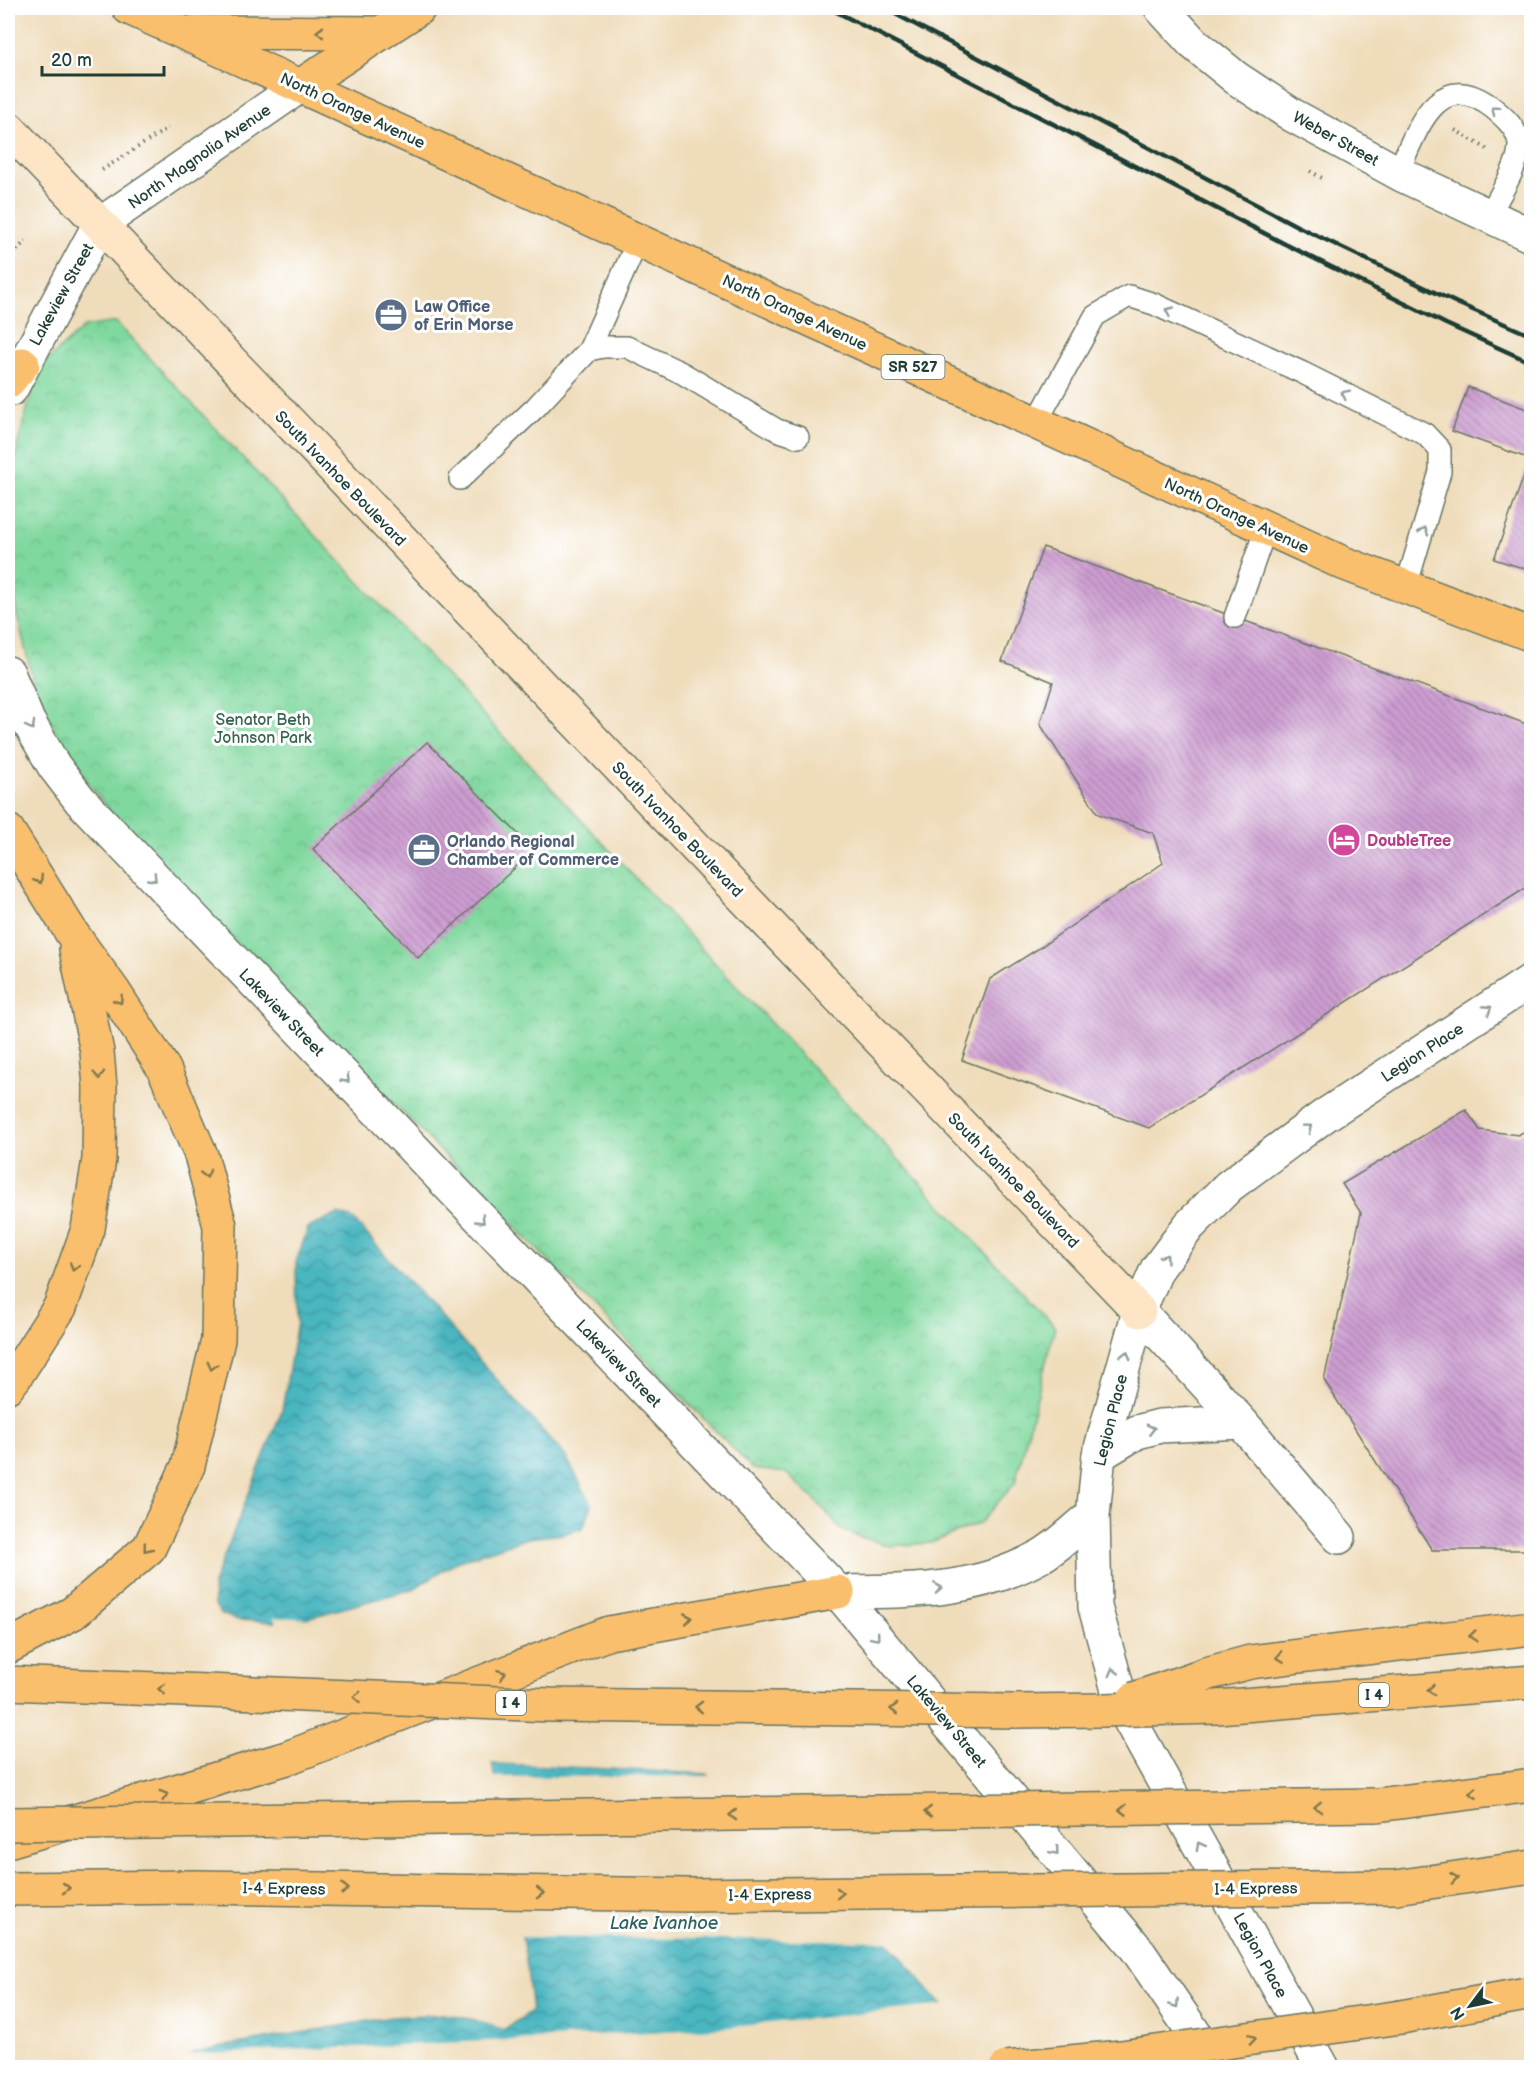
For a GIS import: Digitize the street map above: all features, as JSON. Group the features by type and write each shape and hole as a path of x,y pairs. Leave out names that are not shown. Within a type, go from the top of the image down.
{"main road":[{"name":"North Orange Avenue","path":"129,8 1343,563 1532,635"},
{"name":"North Magnolia Avenue","path":"300,86 419,8"},
{"name":"SR 527","path":"183,32 379,33"},
{"name":"South Ivanhoe Boulevard","path":"8,128 1139,1311"},
{"path":"8,831 73,935 114,992 164,1070 201,1155 220,1226 218,1340 188,1466 149,1548 73,1613 8,1647"},
{"path":"8,1386 60,1307 88,1229 99,1160 98,1063 73,935"},
{"path":"8,1841 286,1758 609,1632 838,1592"},
{"path":"1103,1710 1206,1674 1250,1662 1532,1629"},
{"name":"I 4","path":"8,1683 562,1705 1015,1711 1217,1707 1532,1682"},
{"path":"8,1824 1377,1805 1532,1785"},
{"name":"I-4 Express","path":"8,1888 195,1887 688,1895 1396,1887 1532,1867"},
{"path":"1006,2067 1121,2057 1401,2017 1532,1993"}],"street":[{"name":"Weber Street","path":"1161,8 1194,44 1243,83 1292,115 1398,172 1532,236"},
{"name":"North Magnolia Avenue","path":"99,225 300,86"},
{"name":"Lakeview Street","path":"8,396 15,373 99,225"},
{"name":"Lakeview Street","path":"8,673 28,721 54,766 80,800 838,1592 1136,1948 1218,2067"},
{"name":"Legion Place","path":"1323,2067 1123,1708 1095,1607 1093,1515 1099,1455 1139,1311 1157,1269 1189,1226 1229,1186 1324,1116 1532,980"},
{"name":"South Ivanhoe Boulevard","path":"1139,1311 1241,1422 1339,1537"},
{"path":"1099,1455 1137,1432 1160,1426 1241,1422"},
{"path":"838,1592 920,1591 985,1581 1040,1557 1093,1515"}],"lane":[{"path":"1398,172 1425,113 1443,99 1459,93 1476,97 1511,124 1519,144 1514,165 1489,216"},
{"path":"460,479 536,407 589,350 638,240"},
{"path":"1036,423 1095,316 1129,296 1154,304 1303,373 1425,434 1440,450 1440,472 1407,587"},
{"path":"589,350 627,346 682,374 777,430 798,437"},
{"path":"1235,617 1266,528"}],"path":[{"path":"1446,125 1495,153"},
{"path":"102,170 171,126"},
{"path":"8,252 12,255 26,241"}],"green space":[{"name":"Senator Beth Johnson Park","path":"116,322 1055,1327 1015,1483 980,1523 931,1543 889,1546 843,1531 819,1504 786,1473 753,1469 122,827 67,755 35,689 17,615 8,557 8,508 18,443 38,369 84,327"}],"water":[{"path":"338,1214 353,1219 566,1457 592,1505 583,1528 563,1534 528,1538 456,1562 413,1589 289,1623 238,1620 221,1614 214,1604 213,1584 282,1410 297,1322 296,1262 308,1228"},
{"name":"Lake Ivanhoe","path":"492,1763 707,1774 799,1847 870,1920 980,2046 179,2068 188,2055 231,2045 391,2017 445,2014 475,2020 503,2030 532,2011 526,1961"}],"pier":[{"path":"273,1617 319,1619 289,1626 278,1625"},
{"path":"492,1760 603,1766 709,1772 489,1763"},
{"path":"714,1776 802,1845 891,1941 518,1937 491,1777"},
{"path":"947,2005 982,2043 1017,2068 176,2067 185,2055 535,2039 730,2027"}],"building":[{"path":"1468,387 1532,411 1532,571 1494,559 1530,459 1452,431"},
{"name":"DoubleTree","path":"1043,547 1532,726 1532,884 1149,1128 962,1060 990,979 1163,863 1153,833 1098,814 1040,724 1053,682 1002,661"},
{"name":"Orlando Regional Chamber of Commerce","path":"427,742 534,850 418,958 313,849"},
{"path":"1466,1110 1480,1130 1518,1135 1532,1127 1532,1550 1432,1550 1324,1380 1361,1213 1342,1184"}],"railway":[{"path":"829,8 1285,244 1446,324 1532,363"},
{"path":"884,8 1297,226 1457,303 1532,336"}],"place":[{"name":"Law Office of Erin Morse","path":"391,315"},
{"name":"DoubleTree","path":"1344,840"},
{"name":"Orlando Regional Chamber of Commerce","path":"424,850"}]}
